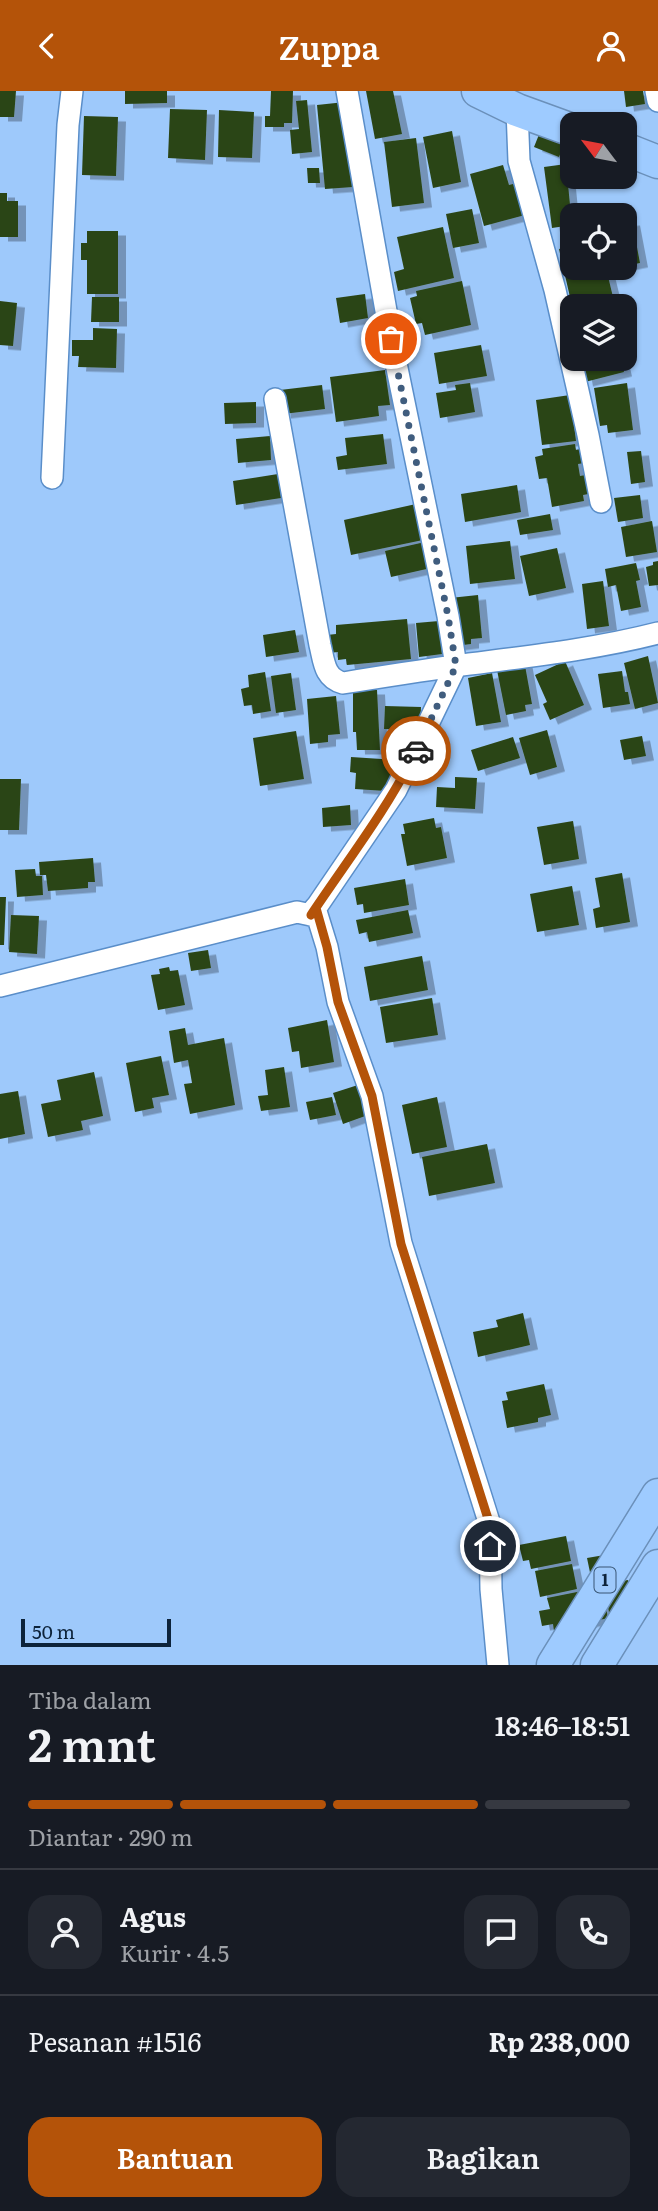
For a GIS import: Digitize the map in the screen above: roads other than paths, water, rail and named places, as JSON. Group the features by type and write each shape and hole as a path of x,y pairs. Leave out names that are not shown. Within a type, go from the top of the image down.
{"highway":[{"path":"478,91 517,110 560,126"},
{"path":"637,154 658,162"},
{"name":"1","path":"553,1665 658,1495"},
{"name":"1","path":"597,1665 658,1566"}],"street":[{"path":"52,478 68,125 72,91"},
{"path":"311,915 396,790 456,666 391,339 347,91"},
{"path":"656,91 658,101"},
{"path":"517,110 519,161 555,290 601,502"},
{"path":"275,398 320,645 328,674 343,683 531,658 624,642 658,633"},
{"path":"311,915 316,908 338,1002 372,1096 401,1244 490,1525 491,1589 498,1665"},
{"path":"0,986 297,912 311,915"}]}
